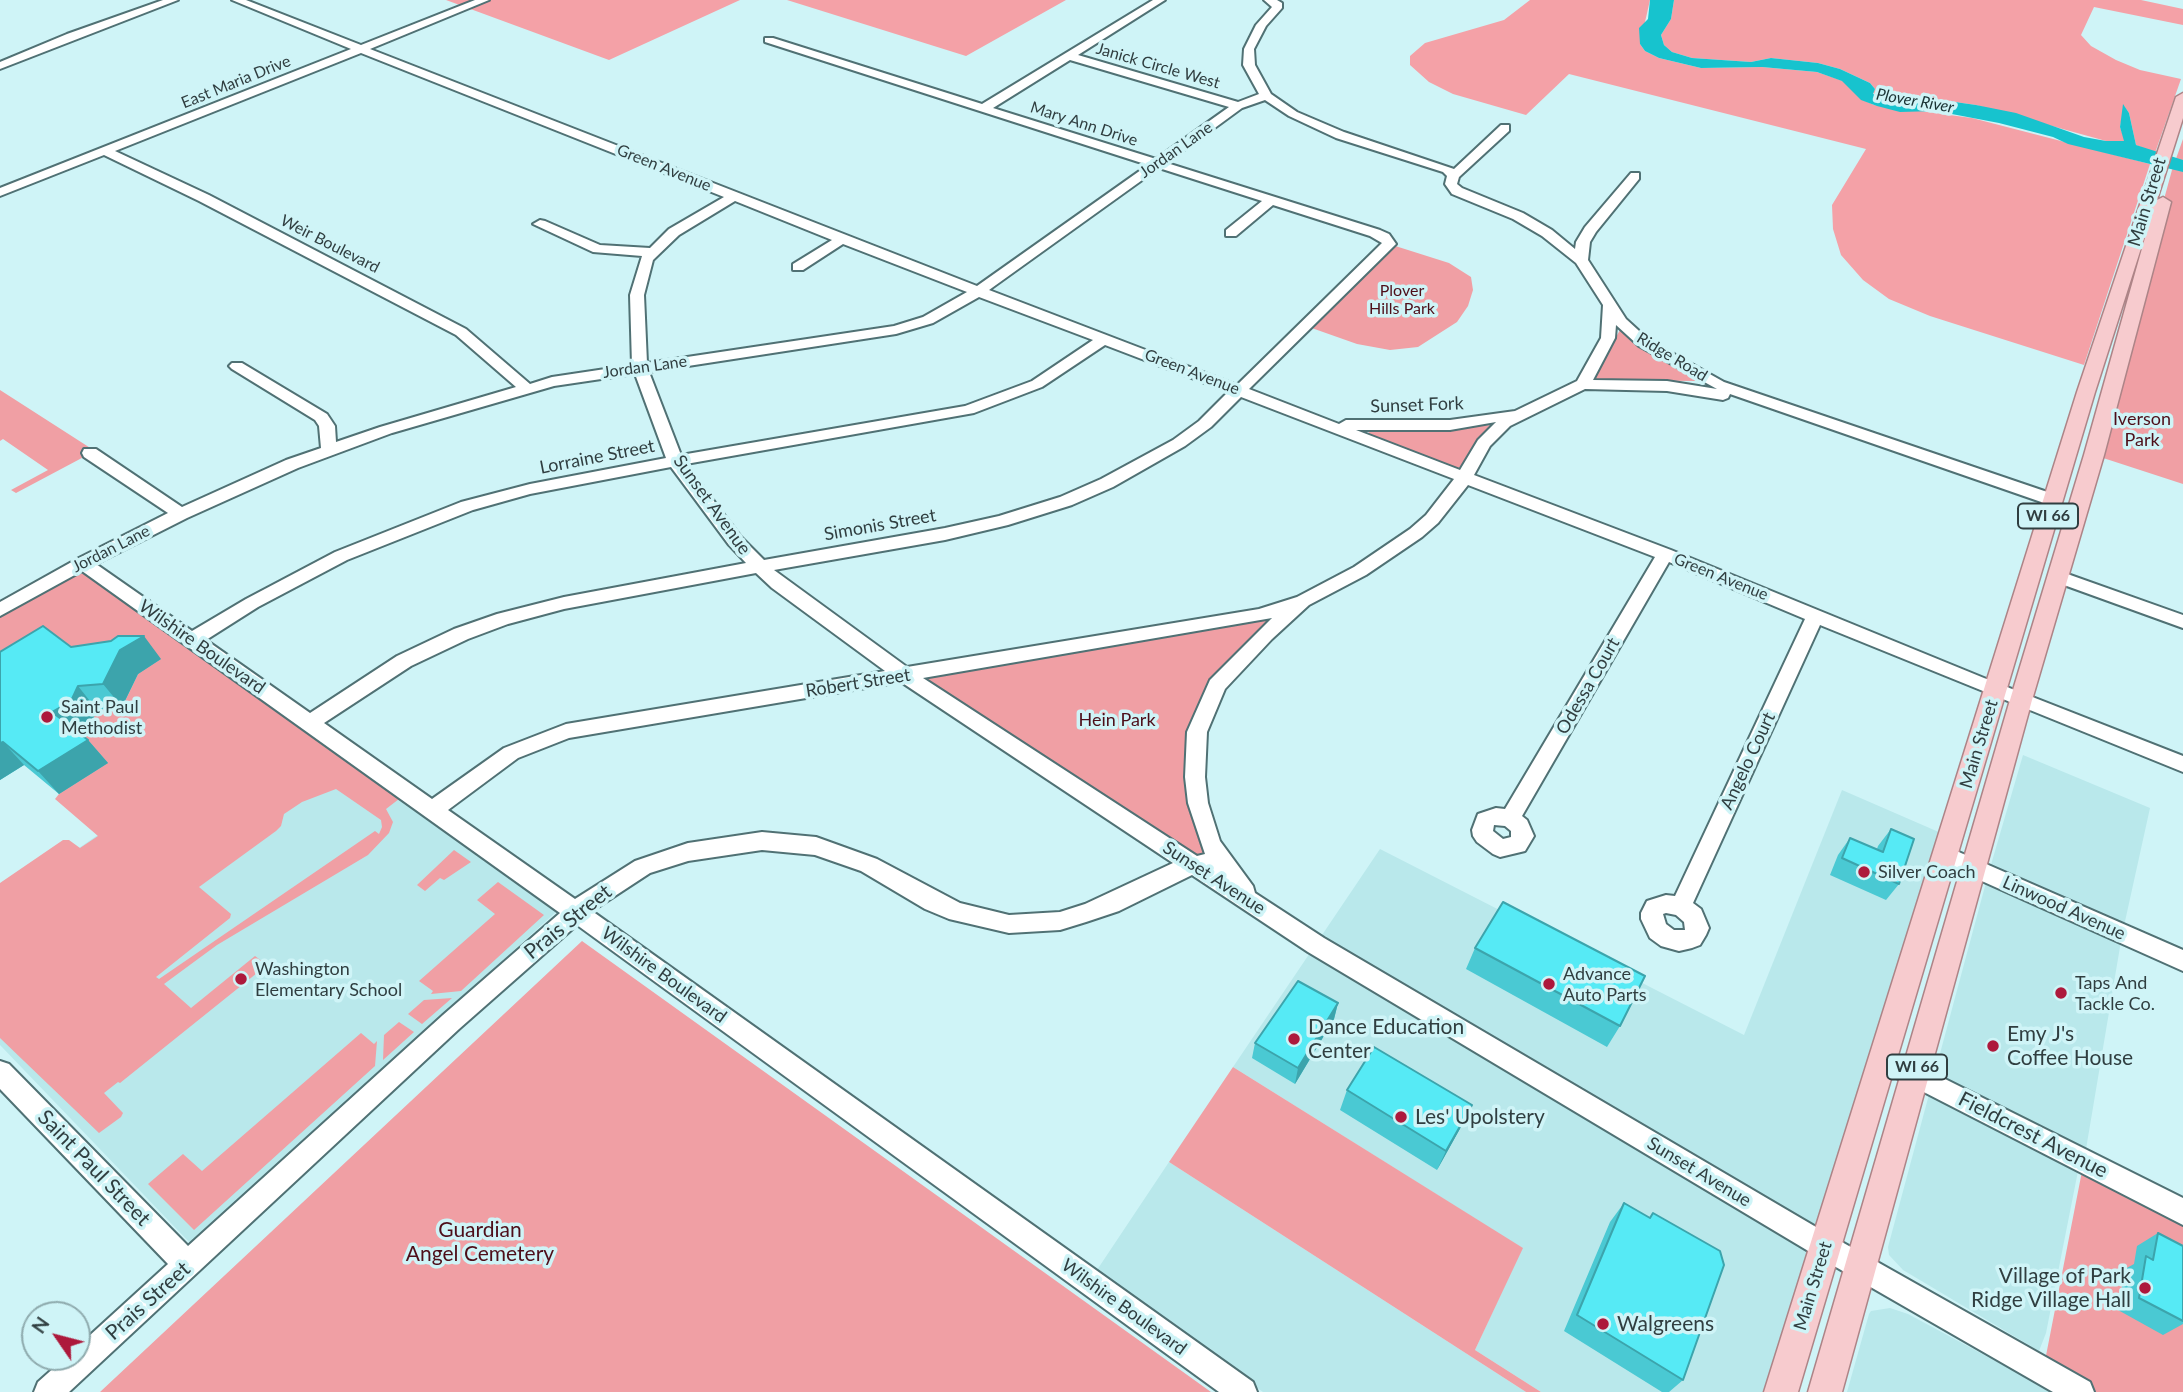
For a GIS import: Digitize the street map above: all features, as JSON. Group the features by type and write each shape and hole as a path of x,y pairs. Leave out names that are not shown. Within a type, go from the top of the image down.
{"main road":[{"name":"Main Street","path":"1825,1392 2021,700 2059,577 2183,97"},
{"name":"Main Street","path":"1781,1392 2053,500 2167,162 2183,139"}],"street":[{"path":"0,66 71,36 173,0"},
{"name":"Green Avenue","path":"237,0 842,239 1665,554 2183,764"},
{"path":"252,6 268,0"},
{"name":"East Maria Drive","path":"0,192 484,0"},
{"path":"984,108 1160,0"},
{"name":"Ridge Road","path":"1269,0 1278,5 1277,8 1261,25 1249,49 1249,65 1266,96 1293,114 1328,130 1441,167 1453,176 1451,184 1457,191 1518,216 1548,233 1581,260 1621,322 1644,343 1684,368 1719,385 2053,500"},
{"name":"Mary Ann Drive","path":"769,40 1375,233 1388,240"},
{"name":"Janick Circle West","path":"1069,56 1238,106"},
{"name":"Jordan Lane","path":"0,610 83,563 181,514 329,449 526,388 584,376 903,328 941,315 979,291 1238,106 1266,96"},
{"path":"1453,176 1505,128"},
{"name":"Weir Boulevard","path":"105,151 204,198 461,331 526,388"},
{"path":"1581,260 1583,242 1590,230 1634,176"},
{"path":"540,224 598,248 651,252 685,224 736,196"},
{"path":"1231,233 1271,201"},
{"path":"798,267 842,239"},
{"name":"Simonis Street","path":"310,723 404,661 461,634 503,619 564,603 945,534 1002,521 1066,501 1107,483 1179,443 1205,424 1389,244 1388,240"},
{"name":"Sunset Avenue","path":"651,252 643,267 637,295 640,368 675,461 735,541 801,602 904,675 1193,866 1396,994 1860,1267 2080,1392"},
{"path":"1582,384 1608,338 1610,304"},
{"name":"Lorraine Street","path":"192,640 299,577 425,521 520,491 968,410 1037,384 1104,339"},
{"path":"237,366 321,417 327,426 329,449"},
{"name":"Sunset Fork","path":"1464,477 1493,433 1519,414 1582,384 1667,386 1701,390 1788,410"},
{"name":"Sunset Fork","path":"1317,419 1367,426 1450,425 1519,414"},
{"path":"90,453 181,514"},
{"name":"Robert Street","path":"433,810 511,753 566,732 1260,615 1303,601 1360,571 1416,533 1446,504 1464,477"},
{"name":"Odessa Court","path":"1510,818 1665,554"},
{"name":"Wilshire Boulevard","path":"83,563 576,912 1243,1392"},
{"path":"2059,577 2183,622"},
{"name":"Robert Street","path":"1257,906 1219,859 1210,842 1198,803 1195,776 1197,732 1217,685 1265,634 1303,601"},
{"name":"Angelo Court","path":"1681,906 1816,615"},
{"name":"Prais Street","path":"48,1392 451,1022 593,897 643,867 688,852 736,843 788,842 842,853 957,912 1009,924 1060,921 1086,913 1111,904 1178,870 1219,859"},
{"name":"Linwood Avenue","path":"1945,855 2183,961"},
{"name":"Fieldcrest Avenue","path":"1883,1059 2183,1212"},
{"name":"Saint Paul Street","path":"0,1072 188,1265"}],"shaded area":[{"path":"446,0 740,0 609,60"},
{"path":"787,0 1066,0 966,56"},
{"path":"1530,0 1650,0 1640,44 1645,51 1659,58 1701,68 1762,67 1817,72 1843,81 1861,99 1874,105 1972,118 2150,164 2084,365 1930,316 1889,299 1863,280 1841,255 1833,229 1832,205 1866,149 1569,74 1526,115 1453,94 1429,82 1410,65 1410,56 1425,43 1504,20"},
{"path":"1674,0 2141,0 2183,9 2183,25 2094,7 2081,35 2091,46 2116,60 2140,70 2181,79 2155,153 2136,145 2129,113 2124,106 2120,127 2125,141 2106,141 1976,105 1883,98 1873,93 1875,89 1870,83 1840,69 1818,63 1771,58 1751,62 1692,58 1672,52 1664,45 1661,35 1671,19"},
{"name":"Washington Elementary School","path":"276,711 556,912 191,1244 0,1045 0,903"},
{"path":"2023,755 2150,808 2122,935 2084,1161 2079,1166 2046,1333 2039,1351 1903,1270 1889,1255 1888,1247"},
{"path":"1842,790 1941,833 1766,1392 1541,1392 1475,1350 1522,1248 1233,1067 1380,849 1744,1035"},
{"path":"1169,1162 1526,1392 1263,1392 1095,1273"},
{"path":"1890,1308 1908,1314 2053,1392 1847,1392 1869,1314 1871,1311"}],"green space":[{"name":"Iverson Park","path":"2183,139 2183,484 2094,455 2172,170"},
{"name":"Plover Hills Park","path":"1389,244 1449,263 1471,277 1473,290 1468,306 1457,322 1418,347 1390,350 1357,344 1306,326"},
{"path":"1621,328 1654,355 1694,377 1695,381 1596,380 1595,376"},
{"path":"0,390 95,451 16,493 11,490 48,470 3,439 0,441"},
{"path":"1493,425 1463,466 1458,468 1370,435 1368,431"},
{"path":"84,573 399,799 386,809 393,822 389,833 368,855 217,945 164,984 191,1008 255,956 267,965 104,1093 123,1113 99,1133 0,1038 0,883 63,840 69,840 80,848 98,836 55,799 59,794 61,742 90,724 97,710 122,707 138,674 0,687 0,614 66,577","holes":["336,789 381,820 379,834 375,831 159,979 156,977 230,918 231,914 199,887 276,831 281,826 284,814 302,802"]},
{"name":"Hein Park","path":"1303,601 1217,685 1195,777 1235,881 904,675"},
{"path":"454,850 471,862 444,880 440,878 425,891 417,885"},
{"path":"498,882 544,915 461,991 431,994 433,991 419,981 495,914 477,900"},
{"name":"Guardian Angel Cemetery","path":"582,941 1211,1392 100,1392"},
{"path":"452,998 422,1024 408,1014 424,1000"},
{"path":"399,1022 414,1032 383,1060 384,1035"},
{"path":"361,1033 374,1044 377,1041 375,1066 194,1230 148,1184 183,1154 202,1171"},
{"path":"1233,1067 1523,1248 1475,1350 1541,1392 1526,1392 1169,1162"},
{"path":"2084,1161 2183,1212 2183,1392 2080,1392 2043,1371"}],"water":[{"name":"Plover River","path":"1650,0 1674,0 1671,19 1661,35 1664,45 1672,52 1692,58 1751,62 1771,58 1818,63 1840,69 1870,83 1875,89 1873,94 1883,98 1976,105 2016,113 2084,137 2106,141 2124,141 2120,127 2123,104 2129,113 2136,145 2183,160 2183,172 2068,144 2053,137 1999,123 1936,111 1900,112 1877,106 1861,100 1842,81 1817,72 1762,67 1701,68 1659,58 1645,51 1640,44 1639,28 1648,19"}],"building":[{"path":"43,626 71,647 111,641 118,636 144,636 120,650 103,684 78,686 71,701 52,712 88,740 38,771 3,742 0,743 0,652"},
{"path":"1891,829 1914,839 1899,884 1842,858 1850,838 1883,852"},
{"path":"1503,902 1645,976 1620,1026 1475,948"},
{"name":"Dance Education Center","path":"1298,981 1338,1003 1298,1068 1255,1043"},
{"path":"1374,1047 1472,1105 1446,1151 1347,1090"},
{"name":"Walgreens","path":"1624,1203 1650,1218 1653,1213 1720,1251 1724,1265 1683,1380 1577,1315"},
{"path":"2158,1233 2183,1246 2183,1321 2139,1298 2146,1256 2153,1260"}],"place":[{"name":"Saint Paul Methodist","path":"47,717"},
{"name":"Silver Coach","path":"1864,872"},
{"name":"Washington Elementary School","path":"241,979"},
{"name":"Advance Auto Parts","path":"1549,984"},
{"name":"Taps And Tackle Co.","path":"2061,993"},
{"name":"Dance Education Center","path":"1294,1039"},
{"name":"Emy J's Coffee House","path":"1993,1046"},
{"name":"Les' Upolstery","path":"1401,1117"},
{"name":"Village of Park Ridge Village Hall","path":"2145,1288"},
{"name":"Walgreens","path":"1603,1324"}]}
